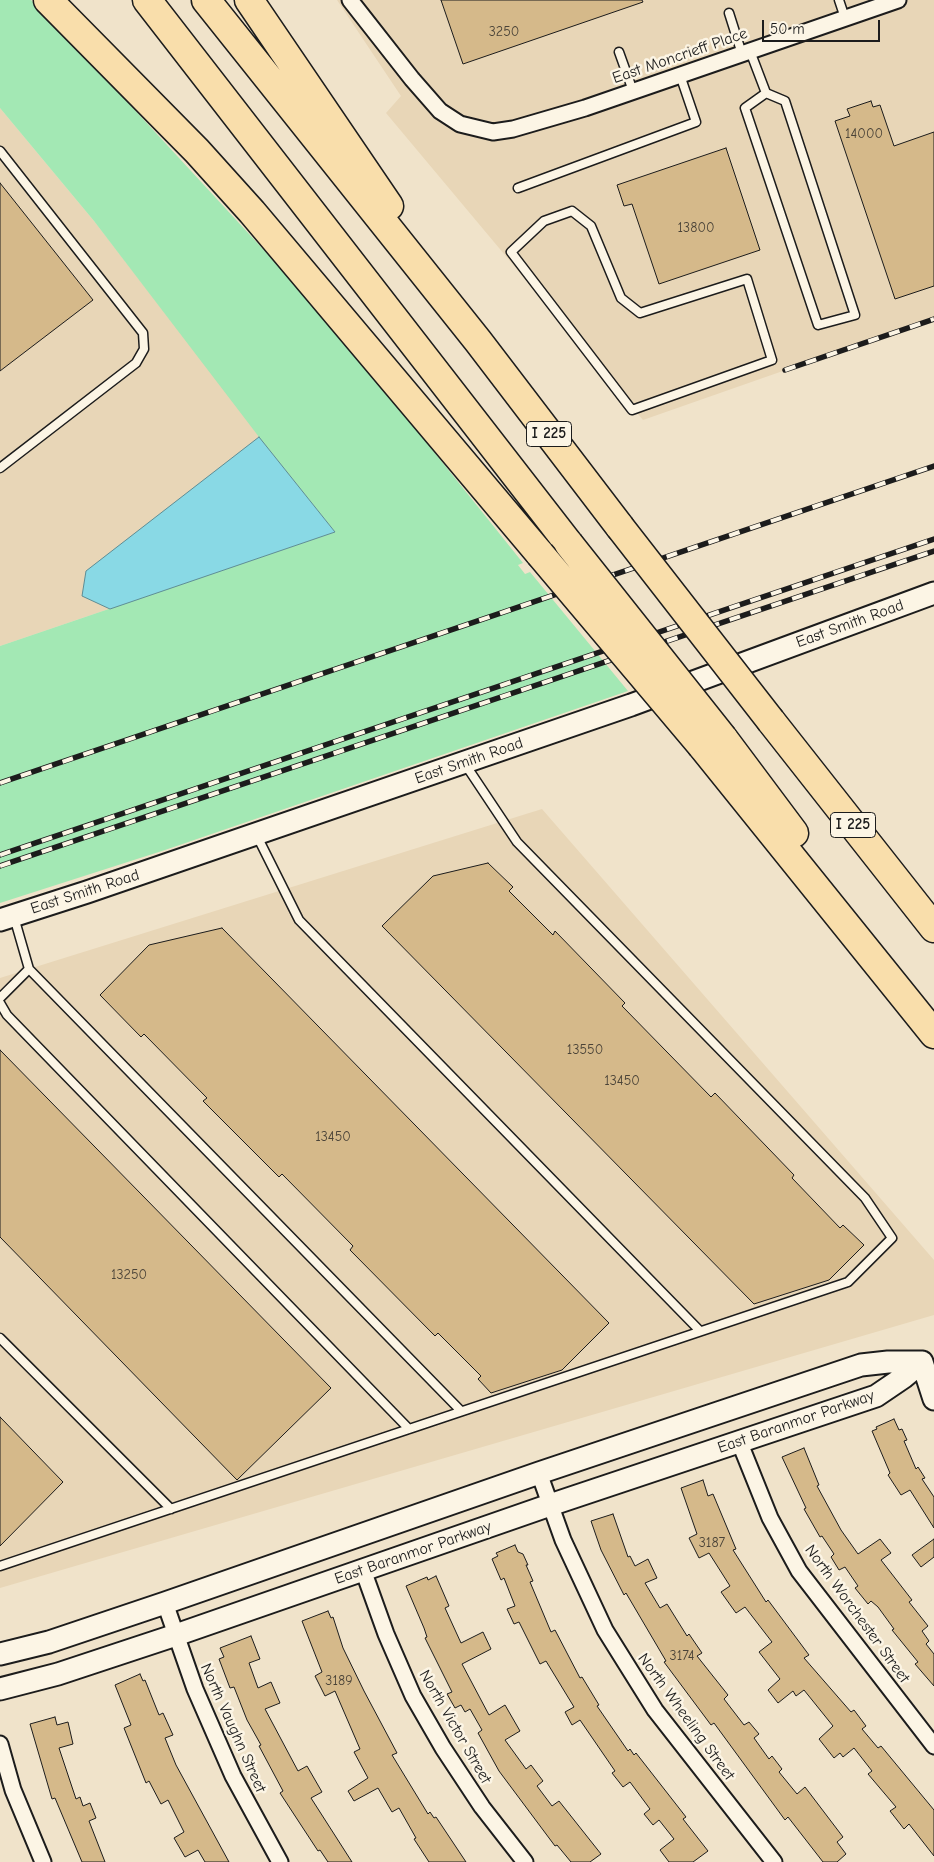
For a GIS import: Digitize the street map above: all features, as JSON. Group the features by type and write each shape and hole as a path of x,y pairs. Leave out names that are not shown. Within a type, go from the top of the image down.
{"highway":[{"path":"48,0 184,137 252,212 540,554 713,742 934,1020"},
{"path":"147,0 569,544 713,742 934,1034"},
{"path":"206,0 478,341"},
{"path":"249,0 345,140 478,341"},
{"name":"I 225","path":"478,341 620,527 934,928"}],"street":[{"name":"East Moncrieff Place","path":"350,0 434,104 451,119 470,128 493,132 513,129 633,91 898,0"},
{"name":"East Smith Road","path":"7,918 631,705 934,593"},
{"name":"East Baranmor Parkway","path":"0,1654 49,1642 539,1473 861,1365 888,1362 922,1362"},
{"path":"922,1362 934,1398"},
{"name":"East Baranmor Parkway","path":"0,1689 58,1674 176,1635 550,1505 876,1396 904,1378 922,1362"},
{"name":"North Worchester Street","path":"739,1441 770,1518 799,1570 934,1746"},
{"name":"North Wheeling Street","path":"539,1473 550,1505 594,1611 622,1659 655,1710 774,1862"},
{"name":"North Victor Street","path":"363,1570 386,1634 413,1696 443,1748 482,1807 525,1862"},
{"name":"North Vaughn Street","path":"165,1603 195,1689 233,1776 280,1862"},
{"path":"0,1744 13,1790 43,1862"}],"lane":[{"path":"839,0 845,18"},
{"path":"729,14 766,93 785,101 854,314 818,325 745,108 766,93"},
{"path":"619,52 633,91"},
{"path":"518,188 696,122 680,75"},
{"path":"0,151 144,333 144,349 136,363 0,468"},
{"path":"572,211 592,226 621,298 640,313 747,279 772,360 632,410 511,252 544,222 572,211"},
{"path":"0,1566 848,1282 892,1238 865,1198 517,842 464,762"},
{"path":"256,834 299,920 700,1331"},
{"path":"7,918 29,969 462,1411"},
{"path":"0,998 29,969"},
{"path":"0,1003 7,1015 409,1429"},
{"path":"0,1338 171,1509"}],"shaded area":[{"path":"337,0 934,0 934,318 643,420 386,113 401,96"},
{"path":"0,108 94,221 335,532 0,646"},
{"path":"542,809 934,1260 934,1315 0,1588 0,978"}],"green space":[{"path":"0,0 31,0 49,17 262,248 324,318 414,427 523,563 518,565 525,574 530,572 628,691 165,850 0,903 0,646 335,532 259,437 94,221 0,108"}],"water":[{"path":"259,437 335,532 110,609 82,596 86,571"}],"building":[{"path":"441,0 642,0 643,2 463,64"},
{"path":"871,101 873,107 880,105 894,146 934,132 934,286 895,299 835,121 850,116 847,109"},
{"path":"726,148 760,250 659,284 632,204 624,206 617,185"},
{"path":"0,183 93,300 0,371"},
{"path":"488,863 513,887 509,891 553,935 555,931 625,1003 622,1006 711,1097 715,1093 794,1175 792,1178 840,1228 843,1225 864,1245 829,1280 754,1304 382,926 433,876"},
{"path":"222,928 609,1323 562,1370 491,1393 478,1379 481,1376 438,1333 435,1336 350,1250 353,1246 282,1174 279,1177 203,1101 207,1098 144,1034 141,1037 100,995 149,945"},
{"path":"0,1050 331,1388 237,1480 0,1237"},
{"path":"0,1417 63,1482 0,1546"},
{"path":"894,1419 899,1430 902,1429 907,1440 904,1441 916,1469 918,1467 925,1478 922,1479 934,1497 934,1528 910,1490 901,1495 888,1475 890,1473 872,1431 877,1429 876,1427"},
{"path":"804,1448 819,1485 817,1486 841,1530 858,1554 880,1539 891,1553 881,1560 912,1600 909,1602 928,1626 922,1631 929,1641 926,1644 934,1654 934,1686 915,1664 918,1662 892,1630 894,1629 878,1607 871,1601 868,1604 855,1588 858,1586 845,1567 839,1570 831,1557 834,1554 822,1536 820,1537 804,1509 806,1508 782,1457"},
{"path":"703,1480 708,1496 713,1494 736,1549 733,1550 766,1602 768,1600 809,1655 804,1658 851,1712 854,1710 866,1726 862,1729 878,1748 881,1746 934,1810 934,1856 909,1824 904,1829 890,1811 896,1807 868,1774 872,1771 854,1748 843,1757 840,1753 834,1758 819,1739 833,1726 804,1690 796,1696 793,1691 778,1703 768,1690 780,1679 759,1652 772,1642 745,1607 736,1613 721,1592 730,1586 709,1553 699,1558 689,1538 697,1534 681,1488"},
{"path":"613,1514 628,1557 630,1556 635,1566 648,1559 657,1578 645,1583 660,1608 667,1604 687,1636 689,1634 702,1653 697,1656 728,1695 724,1699 744,1725 749,1722 759,1734 754,1738 769,1759 772,1756 782,1769 779,1772 797,1794 805,1787 843,1837 837,1842 846,1854 837,1862 823,1862 788,1817 785,1820 714,1723 711,1725 664,1662 666,1661 626,1593 624,1595 601,1550 591,1521"},
{"path":"934,1539 934,1557 921,1567 912,1555"},
{"path":"515,1545 518,1552 523,1554 528,1565 526,1565 533,1581 530,1582 551,1632 555,1630 580,1678 582,1677 599,1705 597,1706 628,1751 630,1749 634,1755 636,1753 686,1817 683,1819 708,1851 693,1862 669,1862 660,1850 674,1839 659,1820 653,1825 644,1814 650,1809 630,1782 623,1787 612,1773 615,1771 580,1720 572,1725 565,1712 574,1707 546,1661 540,1664 519,1622 514,1624 507,1609 515,1606 504,1578 501,1580 492,1559 498,1556 496,1553"},
{"path":"436,1576 449,1606 445,1608 461,1643 483,1632 491,1649 462,1664 489,1715 505,1705 520,1731 505,1740 526,1769 531,1765 543,1781 537,1786 552,1806 559,1801 601,1854 590,1862 571,1862 557,1845 555,1846 499,1771 478,1733 482,1730 470,1709 465,1712 461,1705 455,1708 447,1694 452,1692 425,1638 427,1637 424,1628 406,1586 427,1577 428,1580"},
{"path":"328,1611 331,1618 333,1617 343,1648 397,1753 392,1755 428,1814 430,1812 434,1818 436,1817 466,1862 429,1862 414,1839 416,1838 399,1808 392,1812 378,1788 354,1801 348,1791 368,1778 354,1752 360,1749 335,1691 325,1696 315,1676 322,1672 302,1621"},
{"path":"251,1636 260,1659 249,1663 258,1688 271,1682 280,1703 265,1709 298,1771 307,1766 322,1792 311,1798 352,1862 328,1862 320,1850 318,1851 280,1793 283,1791 259,1746 261,1745 247,1720 234,1687 230,1688 219,1659 224,1657 220,1648"},
{"path":"140,1674 143,1681 145,1680 159,1715 163,1713 173,1735 165,1738 176,1765 229,1862 205,1862 198,1850 185,1857 174,1838 184,1832 168,1800 161,1804 149,1781 146,1783 124,1728 131,1725 115,1685"},
{"path":"55,1717 57,1725 68,1722 73,1744 59,1748 76,1799 80,1797 83,1806 90,1803 96,1818 89,1821 105,1862 82,1862 55,1798 52,1799 30,1724"}],"railway":[{"path":"785,370 934,319"},
{"path":"0,783 934,466"},
{"path":"0,855 934,539"},
{"path":"0,866 934,551"}]}
